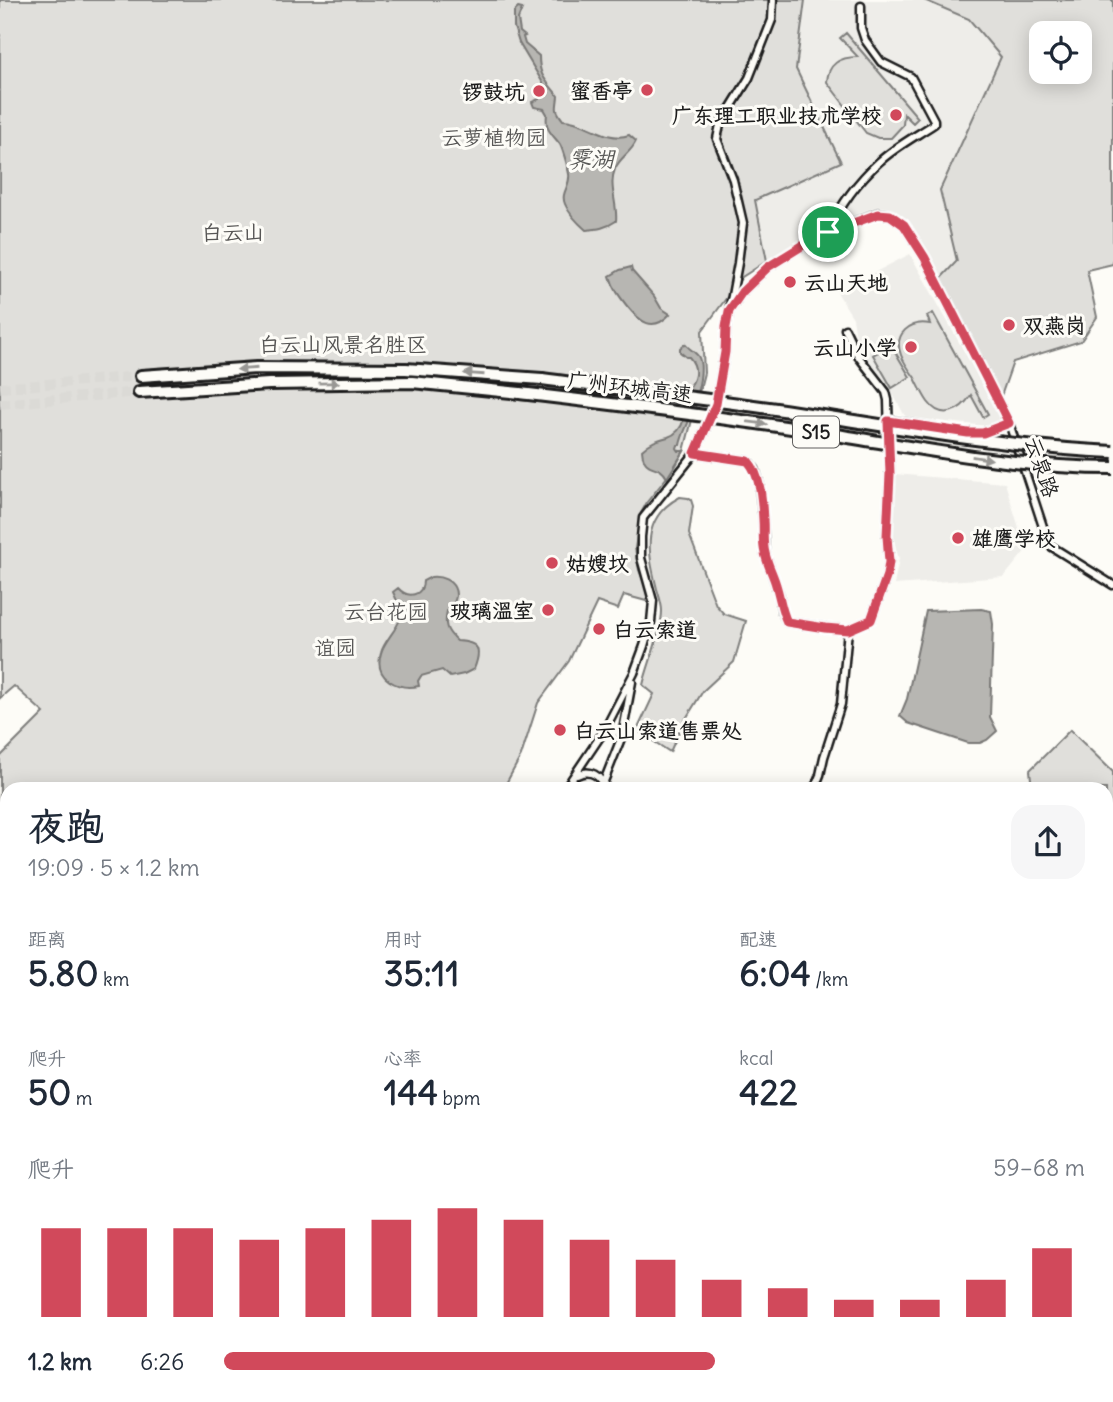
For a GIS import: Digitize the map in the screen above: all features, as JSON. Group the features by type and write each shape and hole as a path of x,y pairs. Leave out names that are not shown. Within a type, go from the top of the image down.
{"highway":[{"name":"广州环城高速","path":"141,376 270,368 406,369 542,379 792,411 988,442 1113,452"},
{"name":"广州环城高速","path":"139,392 269,384 412,382 766,424 993,459 1084,468 1113,468"}],"street":[{"path":"573,780 604,731 634,673 644,646 653,601 641,558 643,518 695,453 716,404 743,223 733,180 717,139 720,125 749,78 772,20 773,0"},
{"path":"828,232 837,214 863,178 882,160 934,124 911,77 881,62 865,40 861,28 861,6"},
{"name":"云泉路","path":"729,311 742,292 768,267 818,236 878,214 890,215 904,225 925,258 1009,423 1049,545 1113,585"},
{"path":"695,453 748,461 755,469 759,483 765,554 787,622 848,630 871,620 889,562 887,536 890,474 886,392 858,356 845,329"},
{"path":"888,421 968,433 983,433 1009,423"},
{"path":"817,782 841,704 848,630"},
{"path":"605,782 622,736 634,673"},
{"path":"573,780 580,773 591,772 600,782"},
{"path":"0,1213 0,1231"}],"shaded area":[{"name":"广东理工职业技术学校","path":"805,0 924,0 969,19 1002,57 940,189 957,262 941,278 911,225 890,211 880,210 868,211 767,261 755,200 841,161 796,69"},
{"name":"云山小学","path":"910,254 999,414 998,427 906,418 888,385 865,356 856,337 853,318 837,292"},
{"name":"雄鹰学校","path":"894,474 1005,483 1026,550 1004,577 894,585 899,559 890,526"}],"green space":[{"name":"白云山","path":"0,0 805,0 796,69 841,162 755,200 767,261 742,277 702,331 704,373 684,451 641,513 635,548 650,602 624,595 618,609 597,602 569,661 538,703 521,756 507,782 0,782 0,757 44,713 14,686 0,698"},
{"path":"924,0 1113,0 1113,264 1087,270 1097,317 1081,341 1013,362 1001,396 941,278 957,261 940,190 1001,57 969,19"},
{"path":"846,33 918,118 913,123 904,114 903,125 891,138 878,138 866,133 827,82 830,70 836,62 858,57 840,38"},
{"path":"933,313 988,414 983,417 971,395 962,406 951,412 933,408 902,358 899,347 901,335 916,324 930,324 927,316"},
{"path":"891,345 910,377 892,388 873,355"},
{"path":"680,497 691,500 693,506 689,534 716,605 724,614 746,621 734,662 703,691 682,725 670,752 638,731 654,694 643,685 662,611 651,562 650,537 658,515"},
{"path":"1070,730 1113,772 1113,782 1031,782 1030,770"}],"water":[{"name":"霁湖","path":"518,8 522,9 518,19 520,32 525,36 525,44 539,56 542,74 558,96 557,111 563,120 579,123 612,136 629,135 636,141 615,169 612,182 616,221 605,227 586,230 571,215 565,204 564,196 569,178 565,157 548,127 544,109 534,107 532,102 539,99 546,88 519,43 514,27 514,12"},
{"path":"631,267 661,308 670,314 664,320 652,324 642,321 622,299 610,276"},
{"path":"685,344 700,360 700,379 690,418 677,448 684,451 667,478 660,470 646,463 642,450 674,434 682,424 686,391 695,374 692,361 680,352 680,348"},
{"path":"431,577 446,579 454,588 455,599 447,611 447,628 457,641 470,643 477,648 478,656 474,669 450,677 442,670 421,676 419,686 396,684 384,676 379,662 383,649 400,619 400,608 393,592 398,588 410,595 418,593 423,581"},
{"path":"926,611 991,611 993,624 990,717 997,731 980,743 968,743 908,723 900,716 907,699"}],"tunnel":[{"path":"0,388 141,376"},
{"path":"0,404 139,392"}],"place":[{"name":"蜜香亭","path":"647,90"},
{"name":"锣鼓坑","path":"539,91"},
{"name":"广东理工职业技术学校","path":"896,115"},
{"name":"云山天地","path":"790,282"},
{"name":"双燕岗","path":"1009,325"},
{"name":"云山小学","path":"911,347"},
{"name":"雄鹰学校","path":"958,538"},
{"name":"姑嫂坟","path":"552,563"},
{"name":"玻璃温室","path":"548,610"},
{"name":"白云索道","path":"599,629"},
{"name":"白云山索道售票处","path":"560,730"}],"route":[{"path":"878,214 890,215 904,225 925,258 1009,423 992,431 968,433 888,421 890,474 887,575 871,620 848,630 787,622 765,554 759,483 755,469 748,461 695,453 716,404 729,311 742,292 768,267 828,232 878,214"}],"park label":[{"name":"云萝植物园","path":"494,137"},
{"name":"白云山风景名胜区","path":"343,344"},
{"name":"云台花园","path":"386,611"},
{"name":"谊园","path":"335,647"}]}
